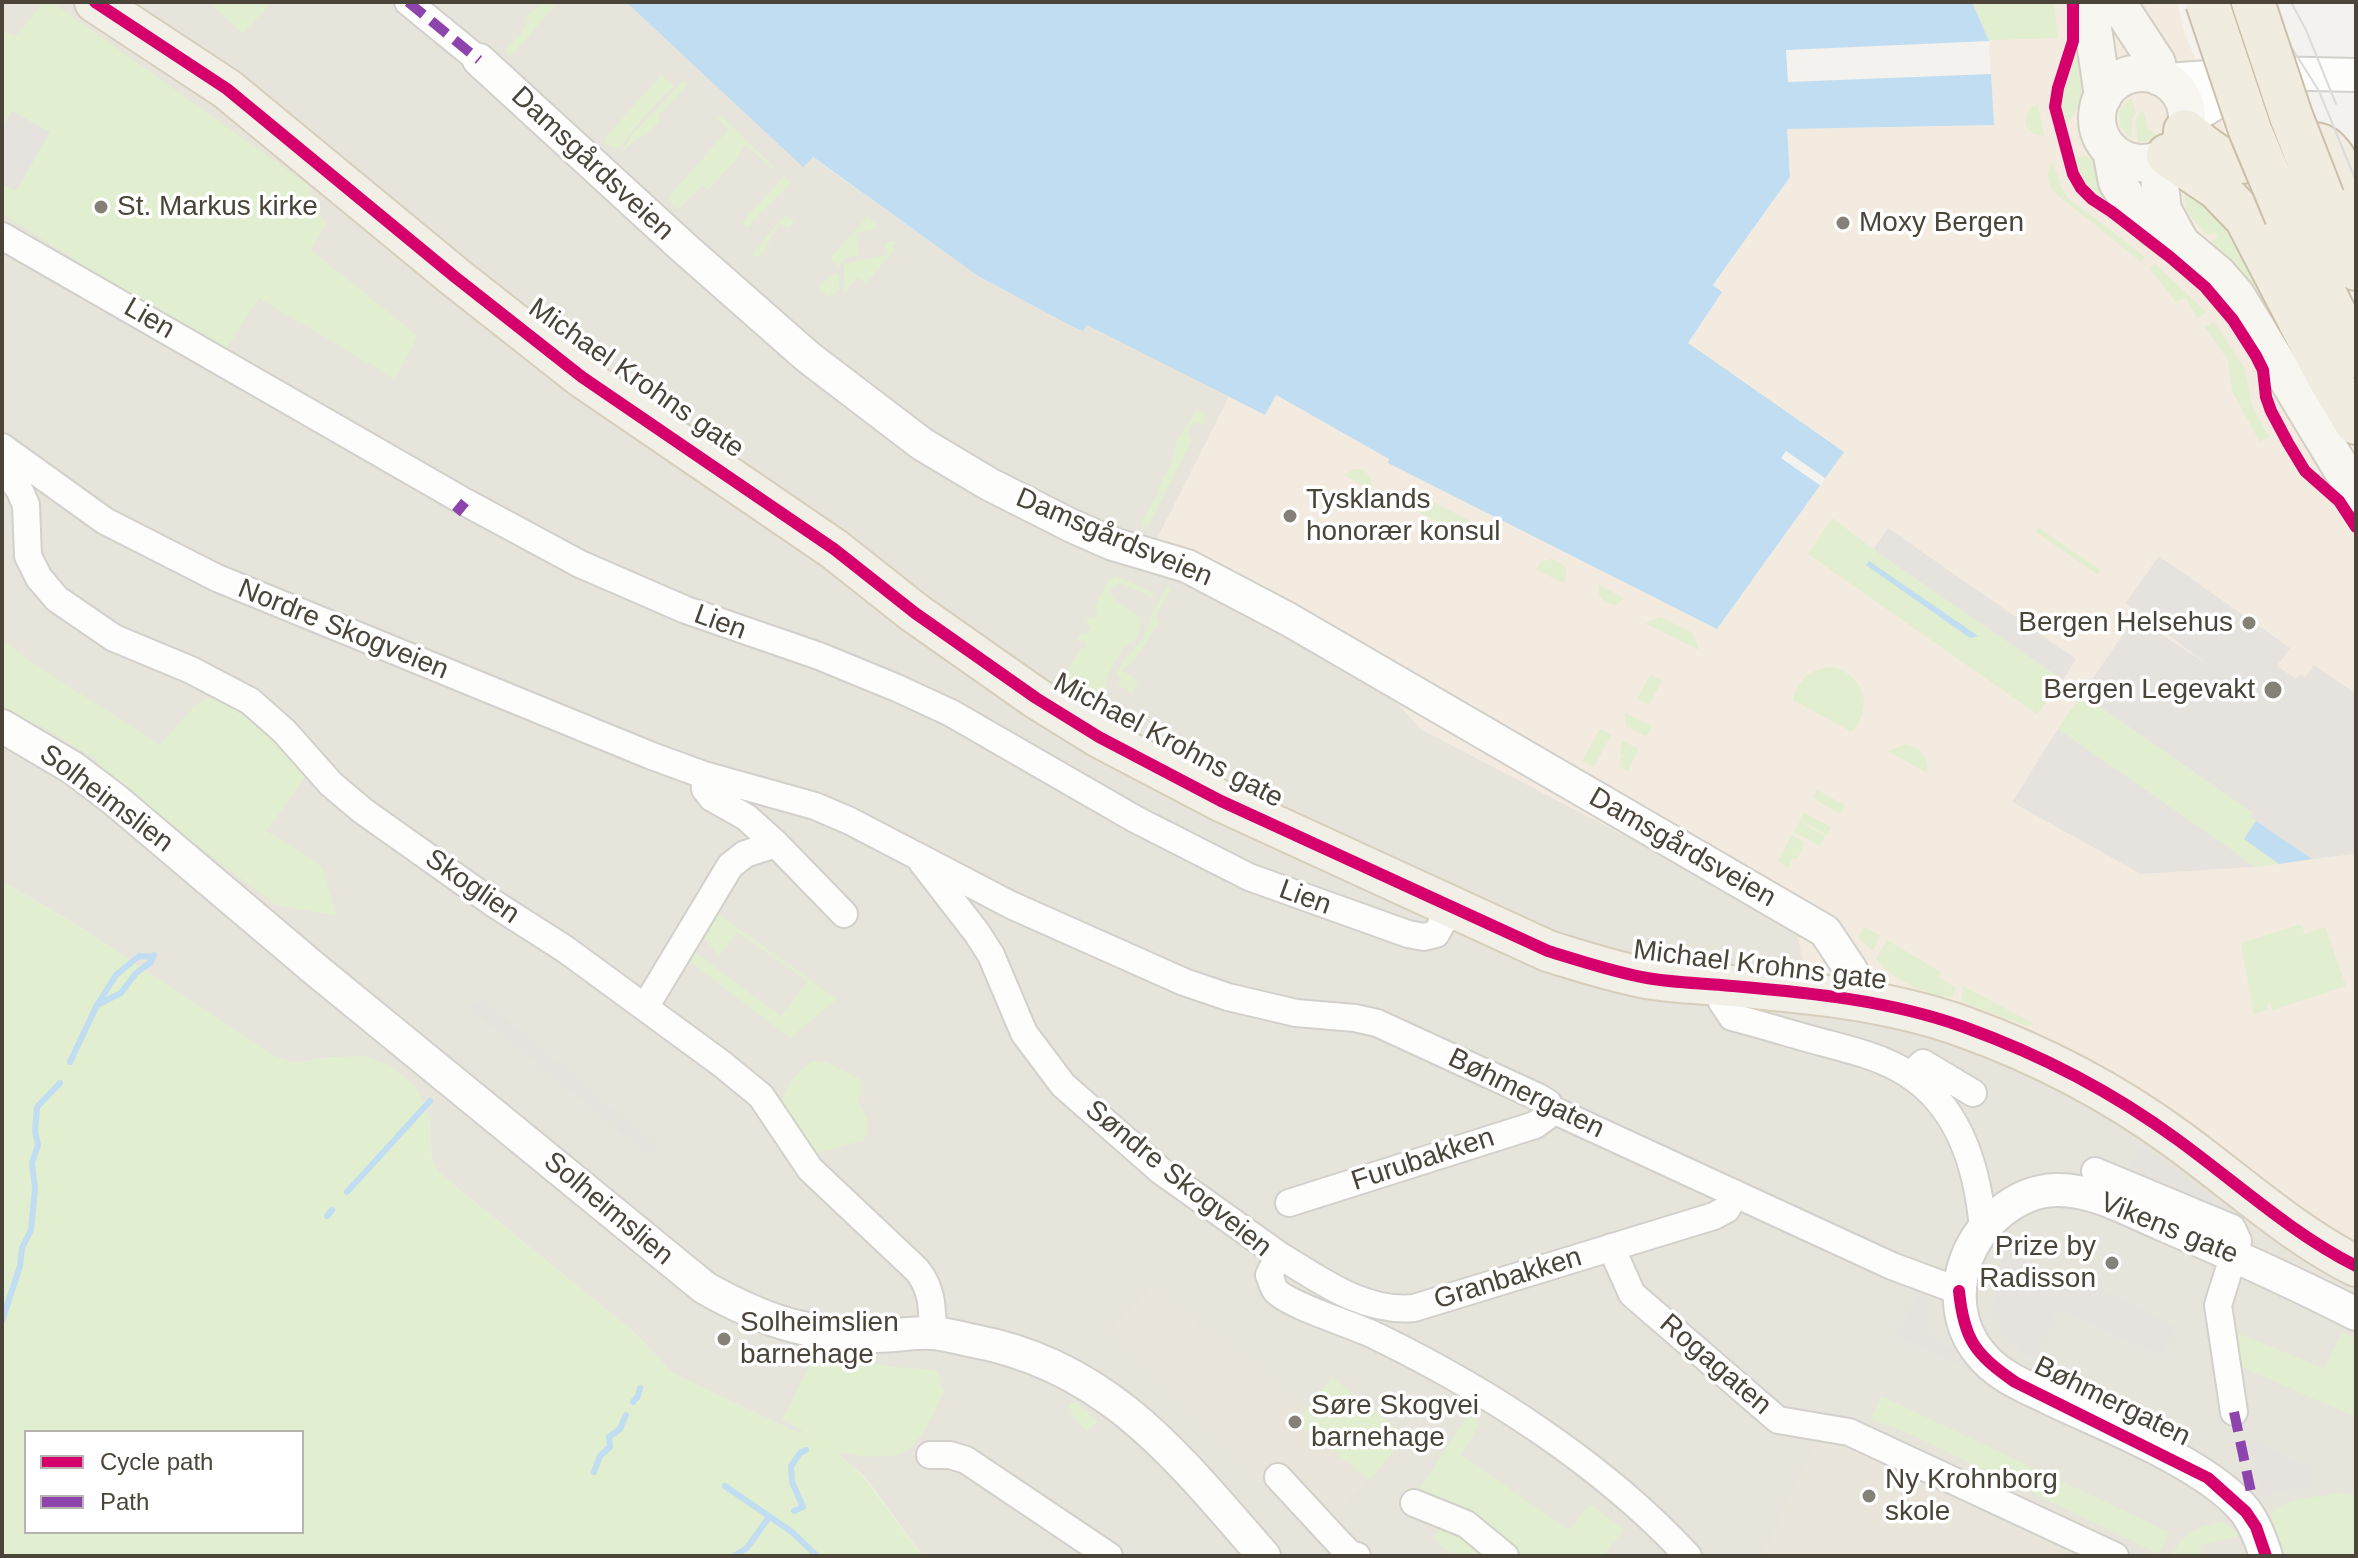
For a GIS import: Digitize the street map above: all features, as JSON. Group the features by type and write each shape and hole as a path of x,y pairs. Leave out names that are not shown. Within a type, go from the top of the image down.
{"highway":[{"path":"2207,2 2250,130 2303,210 2356,269"},
{"path":"2253,2 2291,116 2315,351 2356,423"},
{"path":"2174,142 2217,188 2303,210"},
{"path":"2174,142 2239,162 2261,160 2300,146 2323,146 2331,154 2303,210"},
{"path":"2261,160 2249,185 2303,210 2356,356"}],"main road":[{"name":"Michael Krohns gate","path":"95,2 227,89 582,377 820,539 915,613 1024,690 1099,737 1206,794 1548,951 1649,979 1863,1000 1963,1027 2122,1102 2176,1138 2313,1242 2352,1262"},
{"path":"2086,2 2092,21 2103,97 2098,112 2099,127 2111,150 2117,182 2133,207 2153,227 2170,240 2182,244"},
{"path":"2117,2 2157,63 2162,78 2182,97 2163,210 2182,244 2218,274 2237,296 2356,493"},
{"path":"2103,97 2123,78 2141,73 2162,78"},
{"path":"2111,150 2132,162 2174,142"}],"street":[{"name":"Damsgårdsveien","path":"408,2 479,60 647,215 808,357 922,444 989,484 1072,526 1113,544 1187,566 1288,619 1825,931 1841,953 1863,1000"},
{"path":"2162,78 2289,73 2356,75"},
{"path":"2174,142 2250,76"},
{"name":"Lien","path":"2,236 465,502 580,564 686,610 819,656 924,700 1135,819 1249,877 1424,937 1436,934 1451,907"},
{"name":"Nordre Skogveien","path":"2,447 105,521 217,578 704,775 815,806 920,859"},
{"name":"Skoglien","path":"2,467 19,489 26,505 28,556 39,578 57,599 114,638 191,670 250,701 284,731 331,784 363,811 493,903 565,949 761,1096 810,1169 928,1284 932,1297 933,1333"},
{"name":"Solheimslien","path":"2,726 73,768 114,799 316,970 705,1288 746,1311 792,1328 878,1336 933,1333 997,1345 1087,1382 1124,1408 1159,1440 1264,1556"},
{"path":"704,775 705,789 712,798 746,817 844,914"},
{"path":"650,999 730,866 745,854 776,844"},
{"name":"Bøhmergaten","path":"920,859 1011,905 1184,982 1228,997 1296,1013 1377,1023 1538,1097 1551,1109 1892,1266 1959,1291 1962,1320 1968,1336 1993,1366 2018,1384 2208,1478 2246,1512 2267,1553"},
{"name":"Søndre Skogveien","path":"920,859 991,955 1024,1033 1063,1085 1161,1171 1279,1255 1269,1275 1276,1291 1422,1360 1540,1432 1635,1503 1688,1556"},
{"path":"1717,984 1722,1002 1732,1017 1879,1059 1910,1075 1945,1110 1958,1130 1979,1185 1983,1229"},
{"path":"1910,1075 1923,1063 1973,1093"},
{"name":"Furubakken","path":"1289,1203 1535,1125 1551,1109"},
{"path":"2095,1171 2232,1228 2238,1241 2218,1305 2234,1412"},
{"name":"Vikens gate","path":"1959,1291 1967,1258 1983,1229 2011,1204 2033,1193 2076,1191 2119,1205 2233,1255 2356,1314"},
{"name":"Granbakken","path":"1279,1255 1357,1300 1396,1310 1438,1301 1714,1216 1727,1209 1734,1193"},
{"name":"Rogagaten","path":"1611,1247 1632,1294 1778,1420 1849,1432 2115,1556"},
{"path":"930,1455 950,1455 966,1460 1109,1556"},
{"path":"1278,1477 1350,1554 1357,1556"},
{"path":"1414,1503 1466,1524 1505,1556"}],"shaded area":[{"path":"2,2 626,2 803,166 812,157 978,276 1071,326 1083,331 1086,324 1229,397 1150,553 1382,686 1421,729 1796,925 2129,1109 2356,1262 2356,1556 923,1556 865,1477 835,1451 672,1373 637,1335 438,1172 432,1160 429,1116 415,1086 333,1057 294,1063 275,1057 85,930 2,881"},
{"path":"1972,2 2177,2 2185,34 2273,248 2356,413 2356,1262 2129,1109 1808,992 1796,925 1421,729 1382,686 1150,554 1229,397 1265,415 1275,395 1390,459 1388,463 1717,629 1843,453 1687,343 1722,292 1713,286 1790,177 1787,129 1993,125 1989,41"},
{"path":"12,111 50,132 16,191 2,184 2,129"},
{"path":"1888,528 2076,659 2063,680 1877,552 1874,548"},
{"path":"2159,556 2290,648 2277,666 2296,679 2300,674 2305,677 2314,665 2356,694 2356,854 2312,859 2250,817 2253,813 2082,694 2135,617 2207,664 2126,603"},
{"path":"2058,729 2254,867 2141,874 2012,802"},
{"path":"483,1000 660,1149 645,1152 466,1005"},
{"path":"2141,1146 2229,1210 2225,1221 2126,1171"},
{"path":"2011,1247 2054,1274 2072,1280 2073,1273 2176,1326 2162,1356 2057,1309 2034,1360 2002,1332 1994,1300 2001,1264"},
{"name":"Søre Skogvei barnehage","path":"1151,1288 1307,1407 1332,1377 1406,1436 1370,1480 1313,1533 1110,1331"},
{"path":"1918,1292 1933,1299 1920,1332 1974,1360 1971,1372 1900,1338 1900,1330"},
{"name":"Ny Krohnborg skole","path":"1819,1435 2077,1556 1762,1556"},
{"path":"2256,1440 2308,1467 2314,1485 2263,1496 2254,1472 2249,1441"}],"green space":[{"name":"St. Markus kirke","path":"43,2 52,2 307,184 326,225 311,250 418,336 395,379 259,298 224,353 2,214 2,30 16,36"},
{"path":"209,2 272,2 243,34"},
{"path":"545,2 558,2 511,57 504,51 524,29 528,14"},
{"path":"1972,2 2054,2 2058,38 1989,40"},
{"path":"2078,49 2085,81 2083,98 2064,126 2060,102"},
{"path":"661,75 674,86 618,149 605,144 604,139"},
{"path":"683,81 687,85 659,115 659,122 646,135 633,141 620,156 632,134"},
{"path":"2131,97 2136,112 2132,119 2131,138 2121,128 2119,111"},
{"path":"2038,104 2044,136 2034,134 2026,126 2028,112"},
{"path":"2141,111 2148,128 2158,136 2153,140 2138,142 2135,121"},
{"path":"721,116 774,167 746,145 739,153 741,155 708,190 702,185 678,210 669,201 672,193 728,130 717,119"},
{"path":"2086,156 2097,162 2114,205 2084,179 2074,157"},
{"path":"2053,162 2067,197 2145,257 2141,262 2054,192 2048,177"},
{"path":"785,175 791,183 747,228 742,222"},
{"path":"2185,192 2200,198 2228,226 2278,319 2269,324 2210,250 2211,242 2218,237 2213,232 2208,235 2191,216"},
{"path":"785,215 795,221 788,228 780,224 758,258 752,254"},
{"path":"867,217 876,223 877,229 856,233 860,254 845,258 838,267 830,258"},
{"path":"898,240 892,247 895,250 866,283 858,277 843,294 844,264 887,255 885,243"},
{"path":"2155,264 2206,312 2197,319 2186,298 2175,301 2150,269"},
{"path":"836,272 839,274 839,290 828,297 817,287"},
{"path":"2214,322 2245,369 2252,406 2269,437 2260,442 2232,391 2228,360 2205,327"},
{"path":"1196,410 1203,413 1206,419 1204,424 1196,422 1189,427 1188,435 1192,440 1147,528 1140,526 1159,492 1157,490 1169,468 1176,443"},
{"path":"1354,469 1368,474 1371,489 1344,475"},
{"path":"1425,498 1488,530 1479,541 1420,513"},
{"path":"1832,518 2063,680 2037,714 1808,554"},
{"path":"2039,528 2100,570 2097,574 2036,532"},
{"path":"1551,559 1565,568 1567,575 1564,583 1536,570 1541,562"},
{"path":"1115,575 1155,594 1152,597 1119,583 1110,589 1118,603 1143,618 1136,638 1124,646 1108,675 1108,688 1104,696 1095,694 1093,697 1112,708 1108,715 1060,685 1080,648 1085,648 1086,642 1077,640 1082,632 1087,634 1091,627 1086,624 1089,616 1094,618 1098,610 1094,608 1110,577 1114,578"},
{"path":"1599,585 1624,598 1616,605 1605,603 1599,595"},
{"path":"1167,586 1171,589 1155,617 1160,621 1135,659 1122,670 1138,681 1133,693 1118,685 1121,678 1116,675 1122,662 1143,638"},
{"path":"1661,617 1693,633 1699,650 1645,623"},
{"path":"2,639 30,661 160,745 195,705 216,695 293,752 310,770 267,831 322,866 337,916 276,905 111,780 94,758 44,728 2,711"},
{"path":"1833,667 1852,677 1862,694 1863,713 1852,732 1793,700 1807,676"},
{"path":"1650,675 1662,681 1649,705 1637,699"},
{"path":"2082,694 2253,813 2250,817 2256,821 2244,839 2279,864 2254,867 2058,729"},
{"path":"1625,713 1652,726 1646,737 1626,726"},
{"path":"1600,729 1611,735 1594,767 1582,761"},
{"path":"1622,741 1639,749 1628,771 1620,767 1620,757 1624,757 1620,754"},
{"path":"1906,744 1923,754 1927,773 1888,751"},
{"path":"1817,790 1845,805 1840,814 1813,798"},
{"path":"1804,813 1831,827 1827,835 1800,820"},
{"path":"1800,821 1825,836 1820,846 1794,832"},
{"path":"1792,835 1805,843 1788,868 1778,861"},
{"path":"2,881 85,930 276,1057 294,1063 365,1056 391,1066 415,1086 429,1116 432,1160 438,1172 637,1335 672,1373 801,1434 802,1430 782,1420 814,1355 936,1370 945,1390 926,1429 907,1450 880,1457 837,1452 864,1477 923,1556 2,1556"},
{"path":"717,913 837,999 790,1038 688,960 695,952 781,1016 808,981 737,932 719,957 704,937"},
{"path":"2301,924 2305,934 2325,927 2346,986 2273,1010 2270,1003 2268,1010 2254,1014 2241,943"},
{"path":"1864,927 1880,935 1873,951 1860,940 1859,935"},
{"path":"1887,940 1941,972 1939,977 1956,988 1953,997 1922,990 1901,980 1883,966 1876,959"},
{"path":"1963,986 2034,1024 2026,1026 1961,1001"},
{"path":"812,1062 827,1062 861,1080 863,1091 858,1101 869,1131 864,1140 811,1155 777,1102 783,1098 794,1077"},
{"path":"2233,1331 2325,1369 2342,1332 2356,1338 2356,1417 2237,1365"},
{"path":"1332,1377 1406,1436 1370,1480 1296,1422"},
{"path":"1881,1396 2169,1532 2159,1554 1908,1433 1871,1419"},
{"path":"1075,1401 1098,1421 1087,1432 1073,1416 1069,1406"},
{"path":"1472,1408 1479,1425 1461,1455 1569,1530 1590,1504 1624,1530 1603,1556 1516,1556 1417,1494"},
{"path":"2337,1493 2356,1495 2356,1556 2284,1556 2271,1515 2274,1509 2295,1500"},
{"path":"1449,1521 1494,1556 1458,1554 1444,1548 1434,1535"},
{"path":"2223,1522 2241,1536 2200,1545 2202,1556 2172,1556 2186,1535"}],"water":[{"path":"626,2 1972,2 1989,41 1994,125 1787,129 1790,177 1713,285 1722,292 1688,343 1844,452 1717,629 1388,463 1389,459 1276,395 1265,415 1087,325 1083,331 1071,326 978,276 813,157 803,167"},
{"path":"1869,561 1978,636 1970,638 1866,565"},
{"path":"2256,821 2312,859 2279,864 2244,839"}],"pier":[{"path":"1989,41 1991,74 1788,82 1786,50"},
{"path":"1786,451 1825,478 1821,486 1781,458"}],"waterway":[{"path":"70,1062 97,1005 121,993 154,955"},
{"path":"99,1002 116,975 139,956 153,957"},
{"path":"2,1321 20,1266 22,1248 31,1230 35,1189 32,1163 38,1145 35,1131 37,1107 60,1083"},
{"path":"347,1192 430,1101"},
{"path":"327,1216 332,1210"},
{"path":"633,1402 640,1388"},
{"path":"594,1472 600,1456 610,1447 609,1437 620,1429 626,1415"},
{"path":"794,1511 803,1507 792,1482 791,1466 806,1450"},
{"path":"725,1486 792,1532 817,1556"},
{"path":"734,1556 747,1548 769,1517"}],"tram line":[{"path":"2263,2 2319,91 2356,181"},
{"path":"2291,2 2306,30 2336,104"}],"marked path":[{"path":"408,2 479,60"},
{"path":"456,513 465,502"},
{"path":"354,634 357,627"},
{"path":"2234,1412 2251,1492"}],"cycle path":[{"path":"95,2 227,89 582,377 834,549 915,613 1036,698 1099,737 1221,801 1548,951 1647,978 1849,999 1907,1010 1964,1027 2020,1049 2128,1106 2287,1223 2356,1266"},
{"path":"2073,2 2073,41 2055,107 2073,174 2092,199 2205,287 2233,320 2263,370 2266,397 2288,443 2305,471 2339,501 2356,527"},
{"path":"1959,1291 1968,1334 1990,1363 2015,1382 2208,1478 2246,1512 2256,1527 2266,1556"}],"place":[{"name":"St. Markus kirke","path":"101,207"},
{"name":"Moxy Bergen","path":"1843,223"},
{"name":"Tysklands honorær konsul","path":"1290,516"},
{"name":"Bergen Helsehus","path":"2249,623"},
{"name":"Bergen Legevakt","path":"2273,690"},
{"name":"Prize by Radisson","path":"2112,1263"},
{"name":"Solheimslien barnehage","path":"724,1339"},
{"name":"Søre Skogvei barnehage","path":"1295,1422"},
{"name":"Ny Krohnborg skole","path":"1869,1496"}]}
